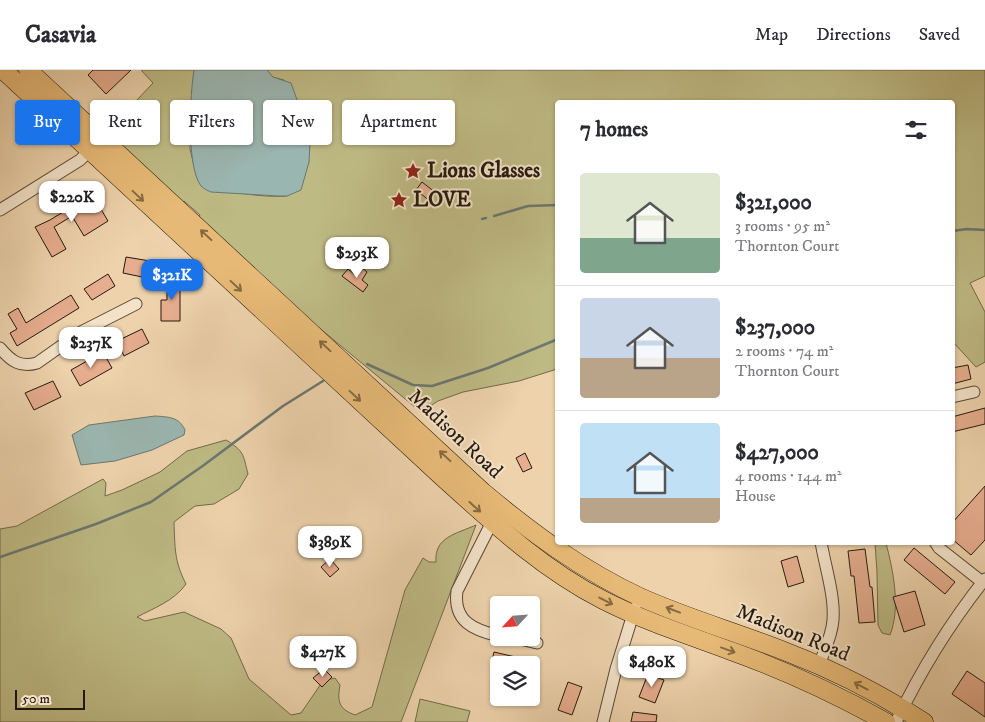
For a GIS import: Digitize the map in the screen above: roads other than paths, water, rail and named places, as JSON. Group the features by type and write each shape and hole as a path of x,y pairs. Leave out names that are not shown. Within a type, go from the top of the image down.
{"main road":[{"name":"Madison Road","path":"3,70 90,141"},
{"name":"Madison Road","path":"28,70 90,139"},
{"name":"Madison Road","path":"95,145 440,476 539,561 573,583 633,614 780,671 824,690 886,722"},
{"name":"Madison Road","path":"95,145 508,513 549,544 578,564 640,596 819,665 899,715 924,722"}],"street":[{"path":"0,210 80,160 95,145"},
{"path":"0,348 15,363 30,365 37,363 81,332 136,304"},
{"path":"955,396 974,392"},
{"path":"490,633 466,623 457,607 456,599 457,591 492,522"},
{"path":"819,665 833,620 822,545"},
{"path":"899,715 951,625 984,581 936,545"},
{"path":"602,722 616,669 640,596"}],"water":[{"path":"194,70 267,70 273,77 291,83 297,100 263,100 263,145 310,145 309,162 301,190 287,196 278,196 211,192 204,189 196,176 191,145 253,145 253,100 191,100"},
{"path":"155,416 169,417 177,420 185,430 184,435 152,450 115,461 81,465 72,435 89,425"}],"waterway":[{"path":"494,216 528,206 555,205"},
{"path":"482,219 486,218"},
{"path":"955,231 985,230"},
{"path":"367,364 413,385 432,386 488,368 555,340"},
{"path":"0,557 96,524 151,502 283,406 323,381"}],"place":[{"name":"Lions Glasses","path":"413,171"},
{"name":"LOVE","path":"399,200"}]}
